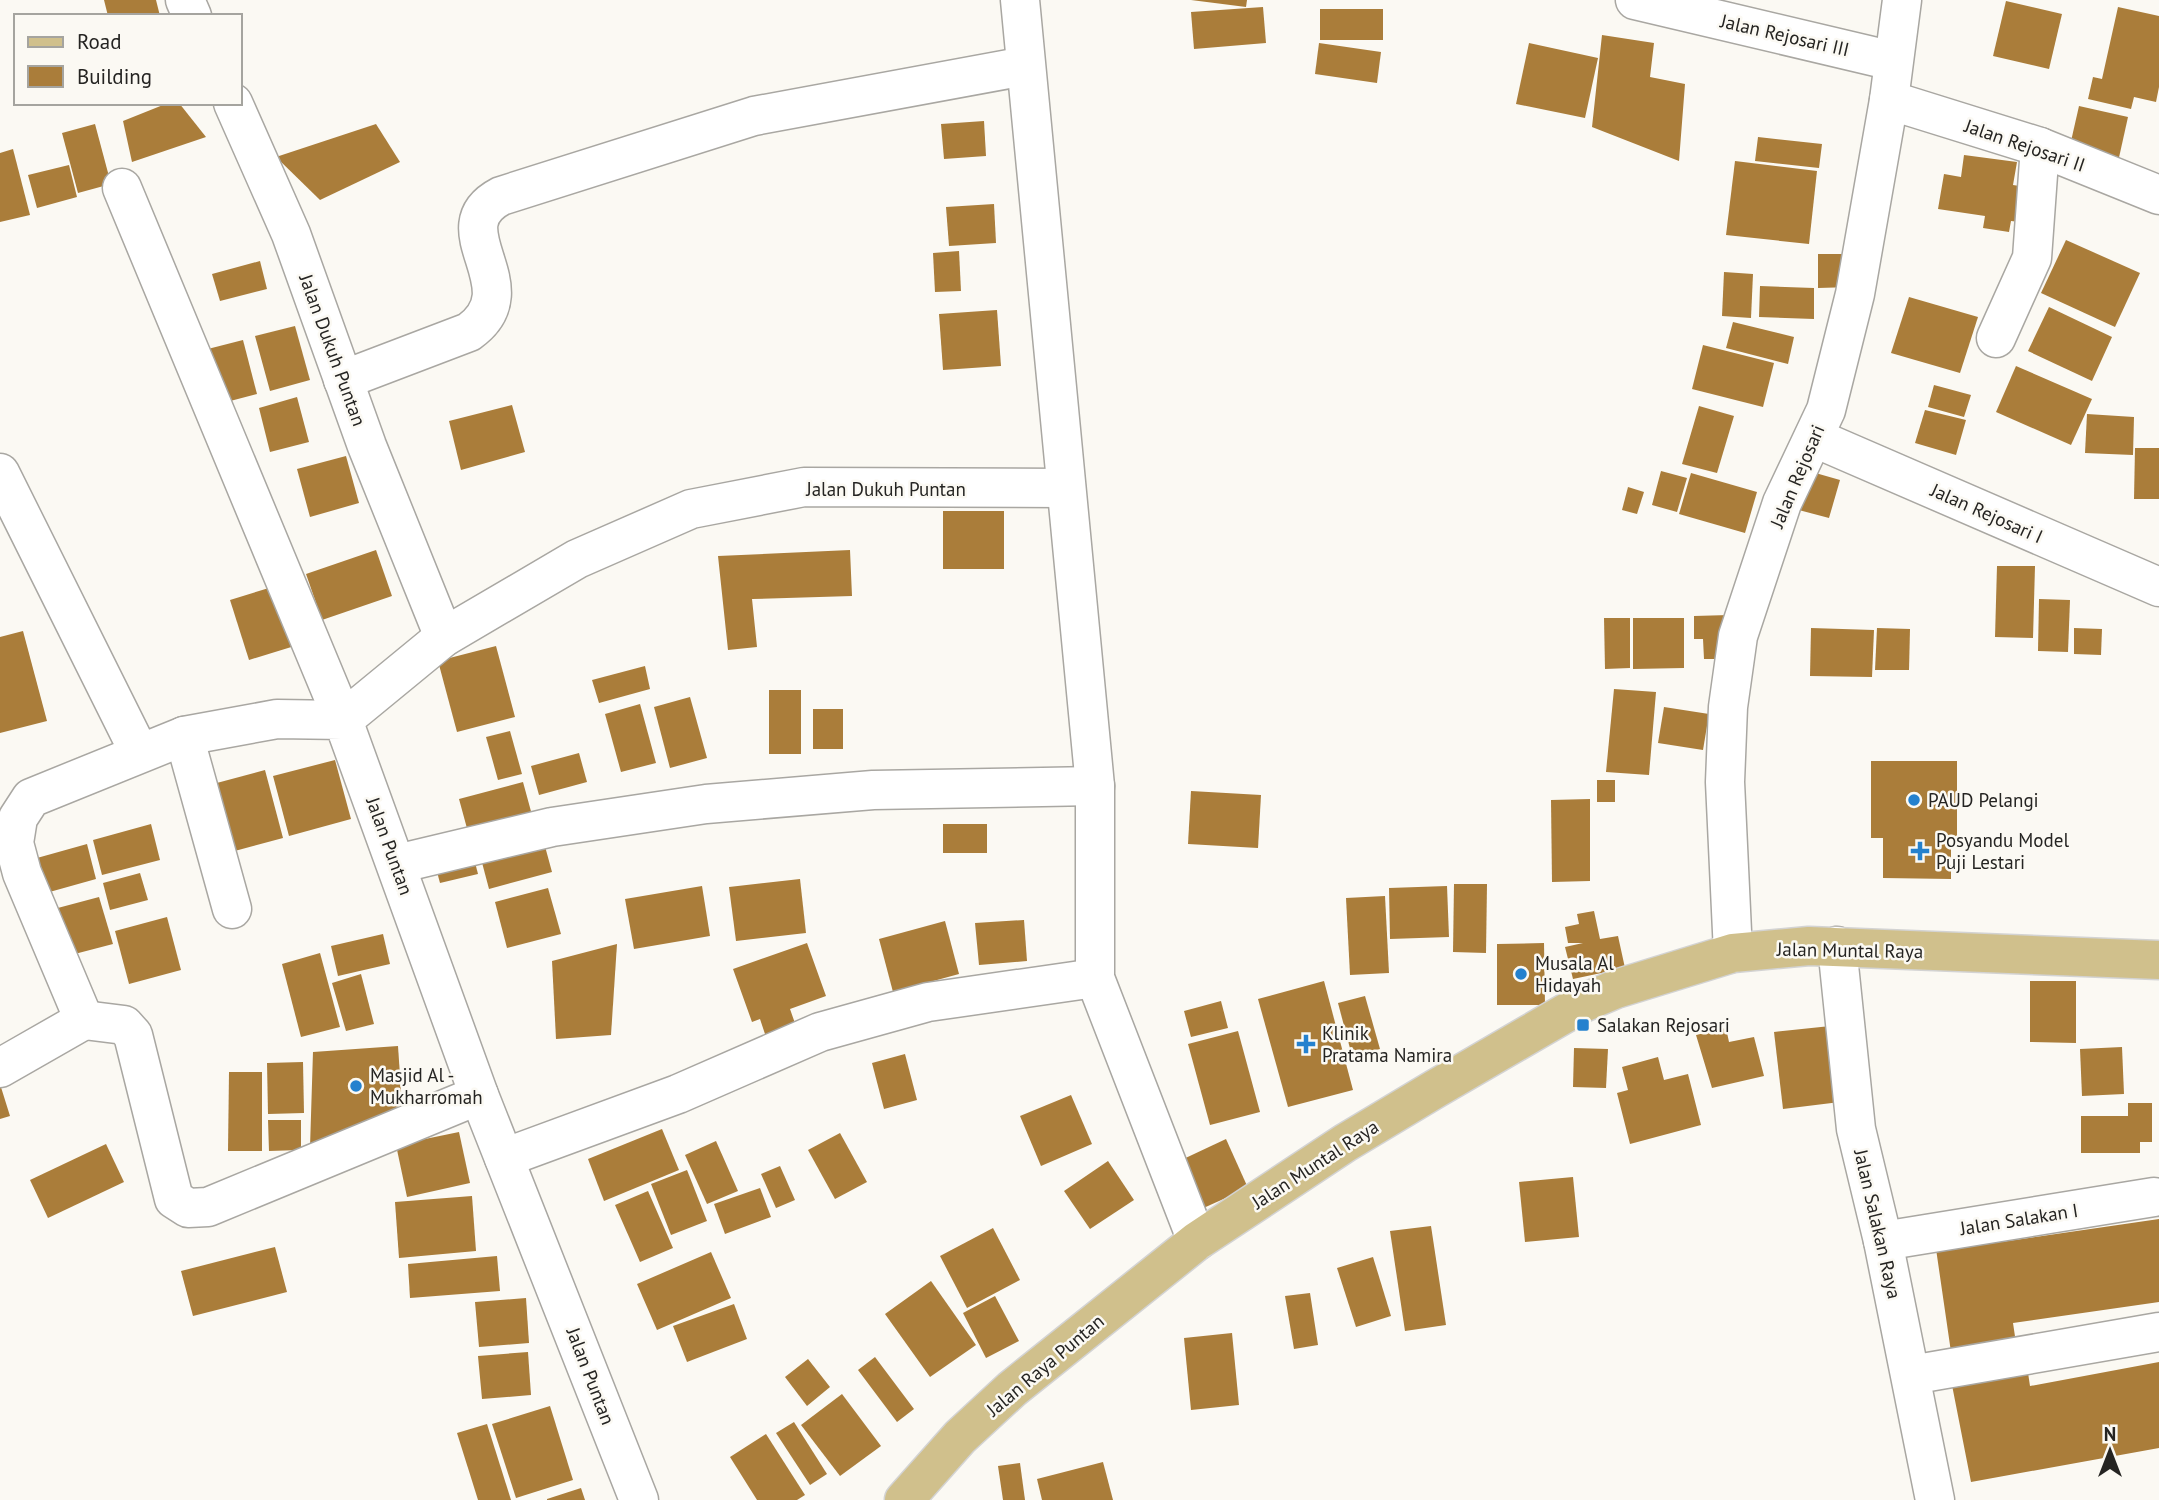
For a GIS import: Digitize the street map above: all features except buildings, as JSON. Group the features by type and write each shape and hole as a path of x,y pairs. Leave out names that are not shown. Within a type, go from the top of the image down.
{"main road":[{"name":"Jalan Muntal Raya","path":"1197,1241 1345,1143 1583,1003 1616,989 1733,953 1837,946 1994,956 2159,960"},
{"name":"Jalan Raya Puntan","path":"904,1500 960,1437 1012,1389 1197,1241"}],"street":[{"path":"1020,0 1095,786 1095,978 1197,1241"},
{"name":"Jalan Rejosari III","path":"1635,0 1893,61"},
{"name":"Jalan Rejosari","path":"1733,953 1725,782 1728,707 1738,636 1782,503 1826,410 1855,294 1889,100 1902,0"},
{"path":"344,380 469,332 484,322 491,310 492,295 478,225 488,203 501,196 754,116 1025,66"},
{"name":"Jalan Rejosari II","path":"1889,100 2040,147 2159,195"},
{"name":"Jalan Dukuh Puntan","path":"234,105 291,234 344,380 444,637"},
{"path":"1996,338 2032,258 2040,147"},
{"name":"Jalan Puntan","path":"122,188 343,720 480,1096 639,1500"},
{"name":"Jalan Rejosari I","path":"1815,438 2159,587"},
{"path":"0,473 139,752"},
{"name":"Jalan Dukuh Puntan","path":"343,720 444,637 577,559 691,509 804,487 1066,488"},
{"path":"84,1020 22,873 14,843 18,818 31,798 184,736 277,719 343,720"},
{"path":"184,736 232,909"},
{"path":"397,864 552,827 706,804 873,790 1095,786"},
{"name":"Jalan Salakan Raya","path":"1837,946 1856,1129 1883,1241 1935,1500"},
{"path":"504,1158 678,1094 820,1032 928,1002 1095,978"},
{"path":"0,1068 84,1020 124,1025 133,1035 174,1199 188,1208 208,1207 480,1096"},
{"name":"Jalan Salakan I","path":"1883,1241 2154,1197"},
{"path":"1911,1375 2159,1332"}],"place":[{"name":"PAUD Pelangi","path":"1914,800"},
{"name":"Posyandu Model Puji Lestari","path":"1920,851"},
{"name":"Musala Al Hidayah","path":"1521,974"},
{"name":"Salakan Rejosari","path":"1583,1025"},
{"name":"Klinik Pratama Namira","path":"1306,1044"},
{"name":"Masjid Al - Mukharromah","path":"356,1086"}]}
